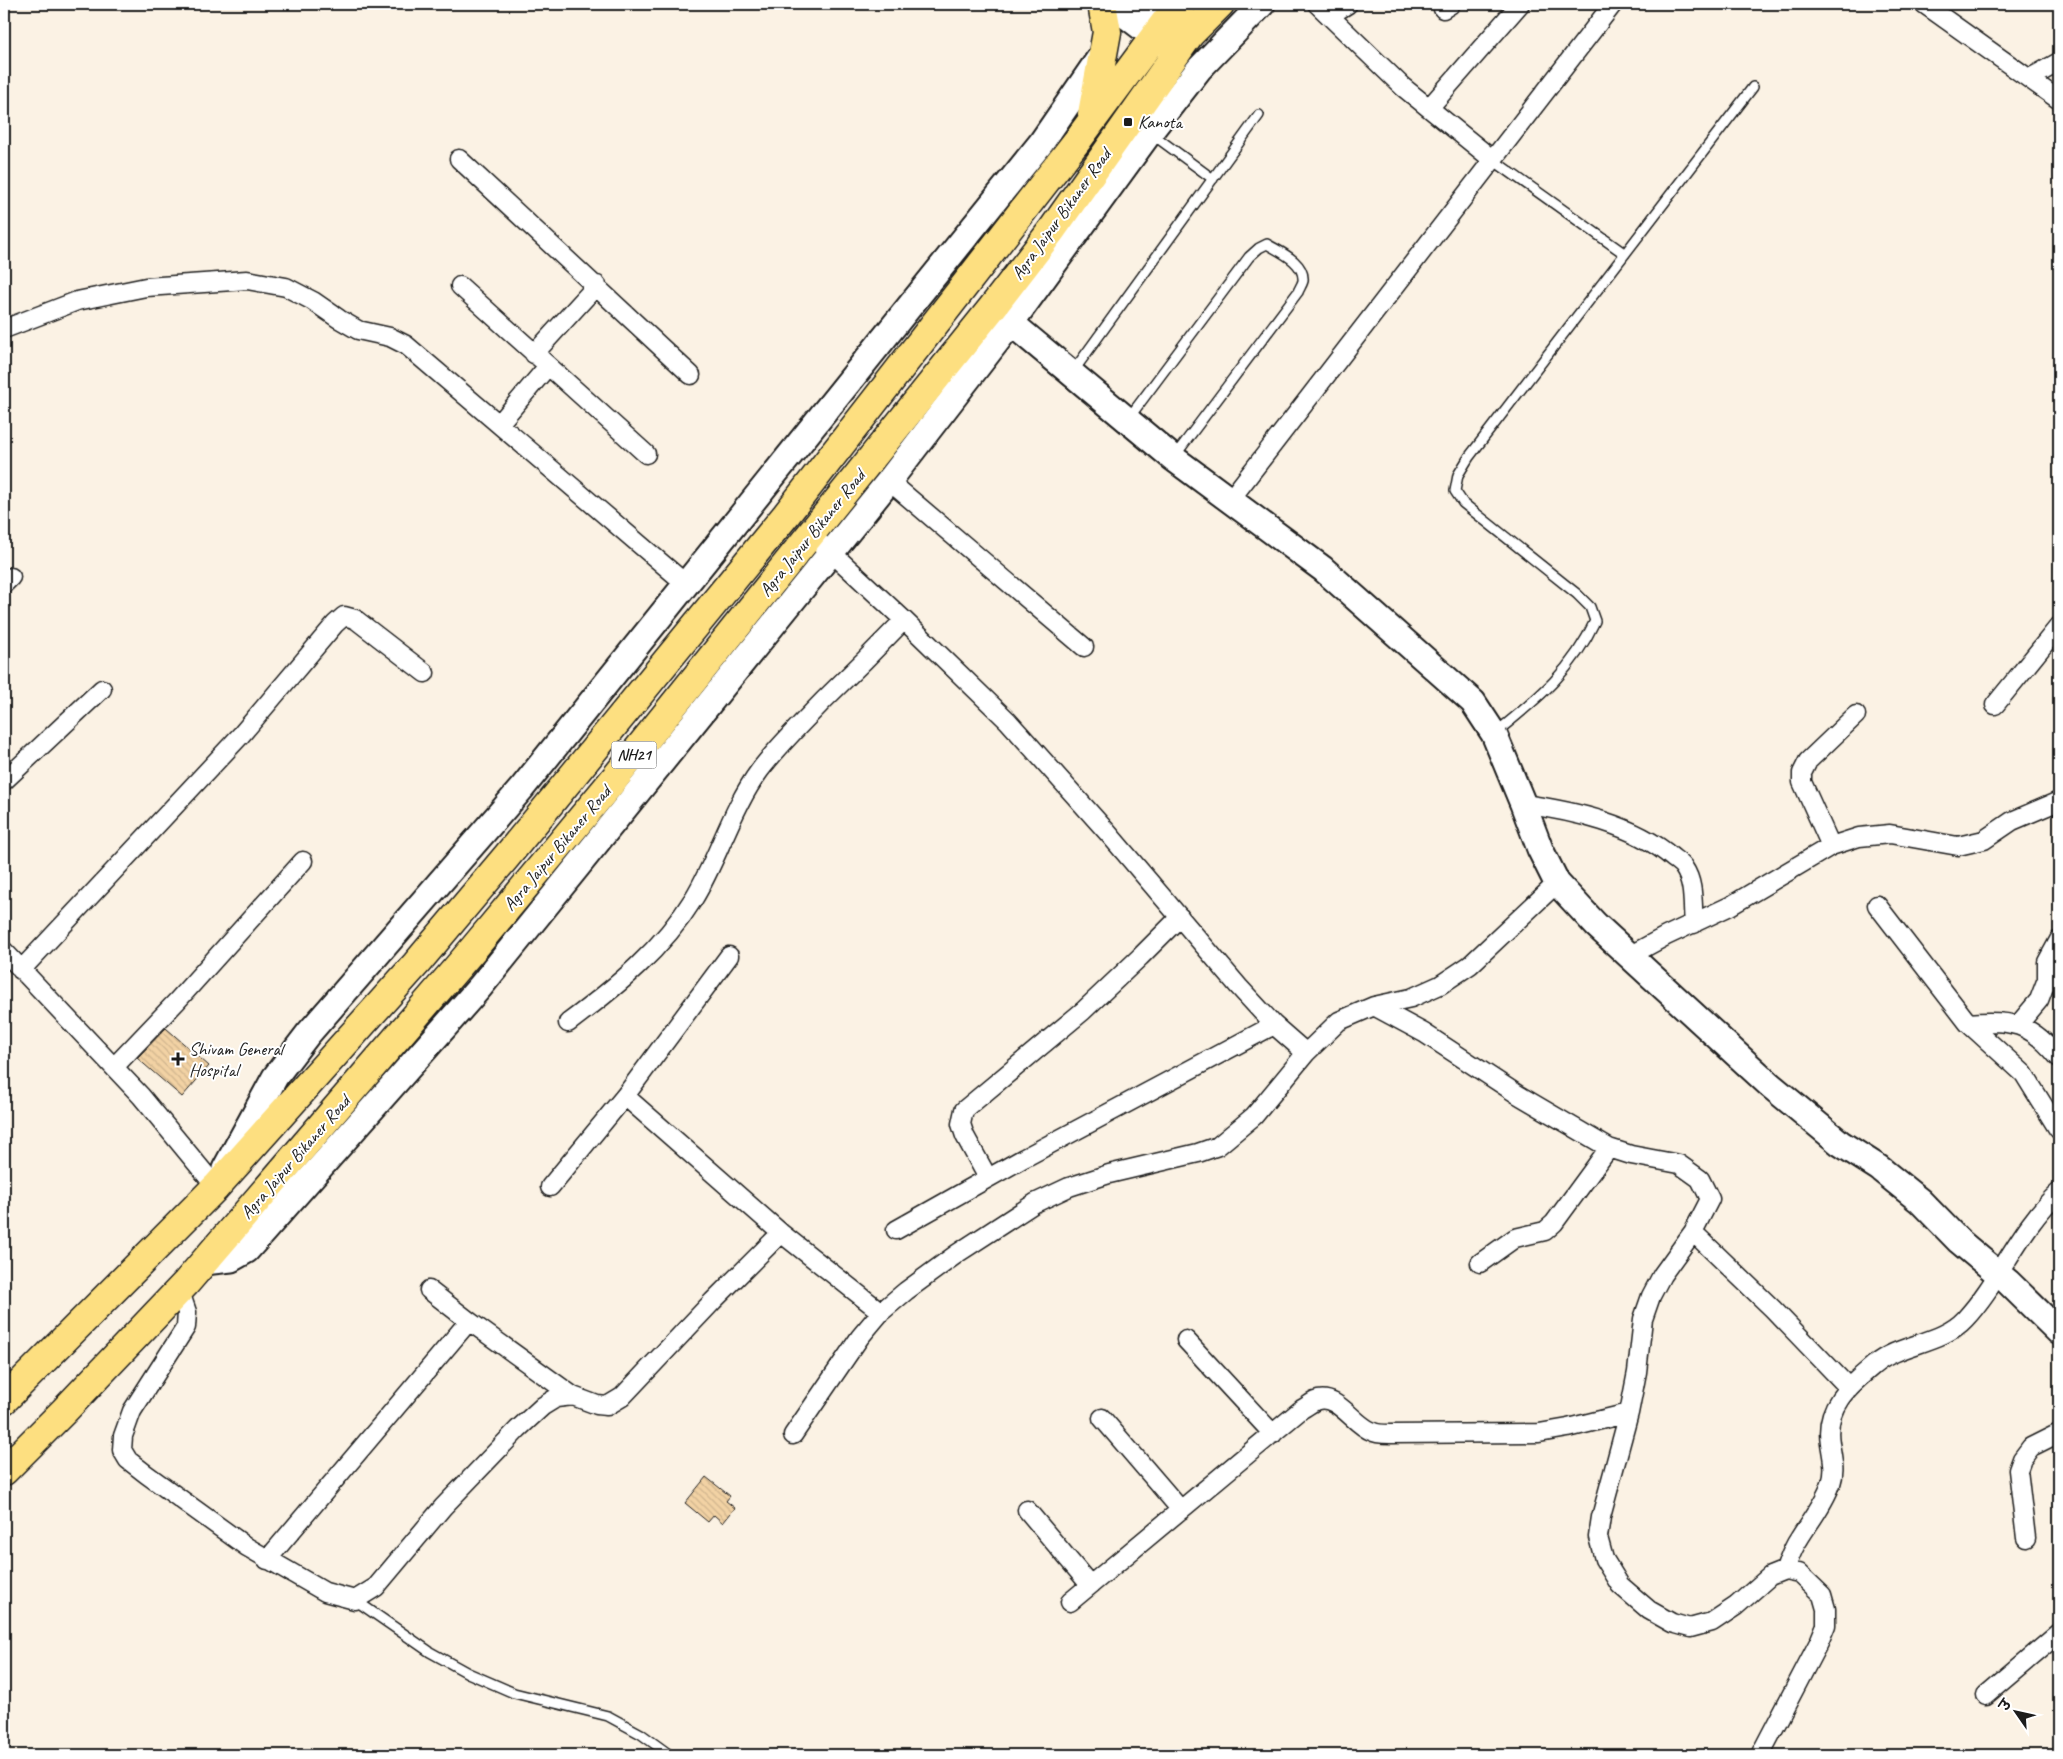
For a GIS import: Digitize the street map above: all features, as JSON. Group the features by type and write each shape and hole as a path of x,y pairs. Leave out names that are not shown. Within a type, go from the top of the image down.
{"highway":[{"path":"1090,121 1107,32 1102,4"},
{"name":"Agra Jaipur Bikaner Road","path":"4,1471 180,1290 474,948 615,778 810,535 1002,316 1052,230 1183,44 1220,4"},
{"name":"Agra Jaipur Bikaner Road","path":"4,1400 216,1187 416,964 507,856 786,515 1078,141 1163,16"}],"street":[{"path":"1111,4 1163,16 1183,44 1206,61"},
{"path":"204,1262 231,1259 247,1250 480,988 889,481 1002,316 1206,61 1262,4"},
{"path":"1323,10 1348,4"},
{"path":"1429,108 1520,4"},
{"path":"1230,500 1614,4"},
{"path":"1924,4 2059,100"},
{"path":"1323,10 1391,77 1493,160"},
{"path":"4,951 141,1096 216,1187 251,1118 275,1077 308,1034 522,788 1041,143 1103,53"},
{"path":"2030,78 2059,62"},
{"path":"459,159 691,375"},
{"path":"4,329 76,301 146,287 247,280 286,287 313,301 358,330 390,337 406,345 686,584"},
{"path":"460,286 646,454"},
{"path":"534,354 596,286"},
{"path":"1002,316 1126,421 1323,569 1472,702 1494,734 1540,849 1557,883 1596,925 1770,1085 1840,1143 1879,1168 1920,1201 1959,1241 1998,1273 2059,1332"},
{"path":"499,424 548,366"},
{"path":"889,481 1084,647"},
{"path":"810,535 904,620 1008,721 1053,769 1274,1025 1306,1054"},
{"path":"21,970 241,735 335,624 344,616 355,619 426,674"},
{"path":"568,1023 616,987 648,957 673,928 694,897 740,801 760,771 787,738 904,620"},
{"path":"1995,705 2059,626"},
{"path":"4,781 102,689"},
{"path":"1831,846 1802,782 1802,773 1808,761 1856,715"},
{"path":"1630,956 1666,936 1730,906 1831,846 1859,837 1890,834 1958,846 1984,840 2012,821 2059,801"},
{"path":"1523,804 1560,809 1636,833 1654,843 1684,867 1691,882 1694,924"},
{"path":"114,1068 303,862"},
{"path":"794,1435 844,1360 881,1312 958,1253 1035,1203 1068,1188 1110,1174 1198,1153 1218,1146 1254,1116 1306,1054 1339,1021 1374,1006 1411,998 1440,985 1470,964 1557,883"},
{"path":"1877,905 1968,1022 2024,1074 2058,1129"},
{"path":"988,1178 965,1136 961,1124 964,1110 1083,1010 1140,958 1180,917"},
{"path":"2018,1025 2039,1000 2047,979 2047,962 2059,940"},
{"path":"550,1188 625,1096 729,956"},
{"path":"1374,1006 1424,1034 1517,1094 1609,1148 1631,1155 1679,1164 1700,1179 1710,1199 1694,1232 1662,1275 1643,1319 1637,1372 1629,1413 1601,1517 1598,1537 1604,1558 1620,1585 1649,1610 1672,1623 1690,1628 1712,1622 1736,1606 1770,1576 1785,1570 1799,1573 1822,1595 1826,1609 1826,1624 1819,1642 1760,1755"},
{"path":"1968,1022 1997,1020 2018,1025 2034,1035 2059,1058"},
{"path":"896,1230 988,1178 1274,1025"},
{"path":"625,1096 782,1233 881,1312"},
{"path":"1480,1263 1515,1238 1545,1231 1554,1223 1609,1148"},
{"path":"1785,1570 1798,1540 1823,1502 1832,1483 1834,1469 1829,1436 1829,1418 1837,1402 1876,1363 1899,1351 1945,1333 1961,1323 1977,1306 2025,1230 2048,1202 2059,1192"},
{"path":"1694,1232 1773,1309 1849,1388"},
{"path":"429,1290 573,1396 597,1405 608,1406 622,1397 713,1301 782,1233"},
{"path":"180,1290 187,1312 186,1327 132,1411 123,1436 122,1450 128,1460 146,1474 247,1547 325,1592 355,1600 376,1587 443,1508 518,1429 556,1398 573,1396"},
{"path":"267,1560 469,1321"},
{"path":"1186,1340 1273,1434"},
{"path":"1070,1602 1302,1409 1316,1400 1328,1399 1339,1406 1358,1424 1372,1432 1390,1434 1539,1433 1629,1413"},
{"path":"1102,1418 1181,1510"},
{"path":"2026,1538 2018,1470 2022,1459 2031,1447 2059,1433"},
{"path":"1027,1510 1090,1585"},
{"path":"1986,1695 2059,1633"}],"lane":[{"path":"1494,734 1544,693 1564,671 1586,640 1595,621 1590,607 1577,594 1464,503 1455,491 1458,475 1469,458 1753,87"},
{"path":"1071,373 1259,115"},
{"path":"1150,132 1213,179"},
{"path":"1493,160 1625,254"},
{"path":"1126,421 1249,257 1267,244 1293,260 1301,270 1303,281 1298,292 1173,458"},
{"path":"355,1600 430,1652 468,1673 514,1693 608,1716 641,1734 670,1755"}],"building":[{"path":"166,1028 209,1066 182,1097 137,1058"},
{"path":"706,1477 730,1496 726,1501 735,1508 723,1523 714,1515 708,1522 685,1503"}],"place":[{"name":"Kanota","path":"1128,122"},
{"name":"Shivam General Hospital","path":"178,1059"}]}
